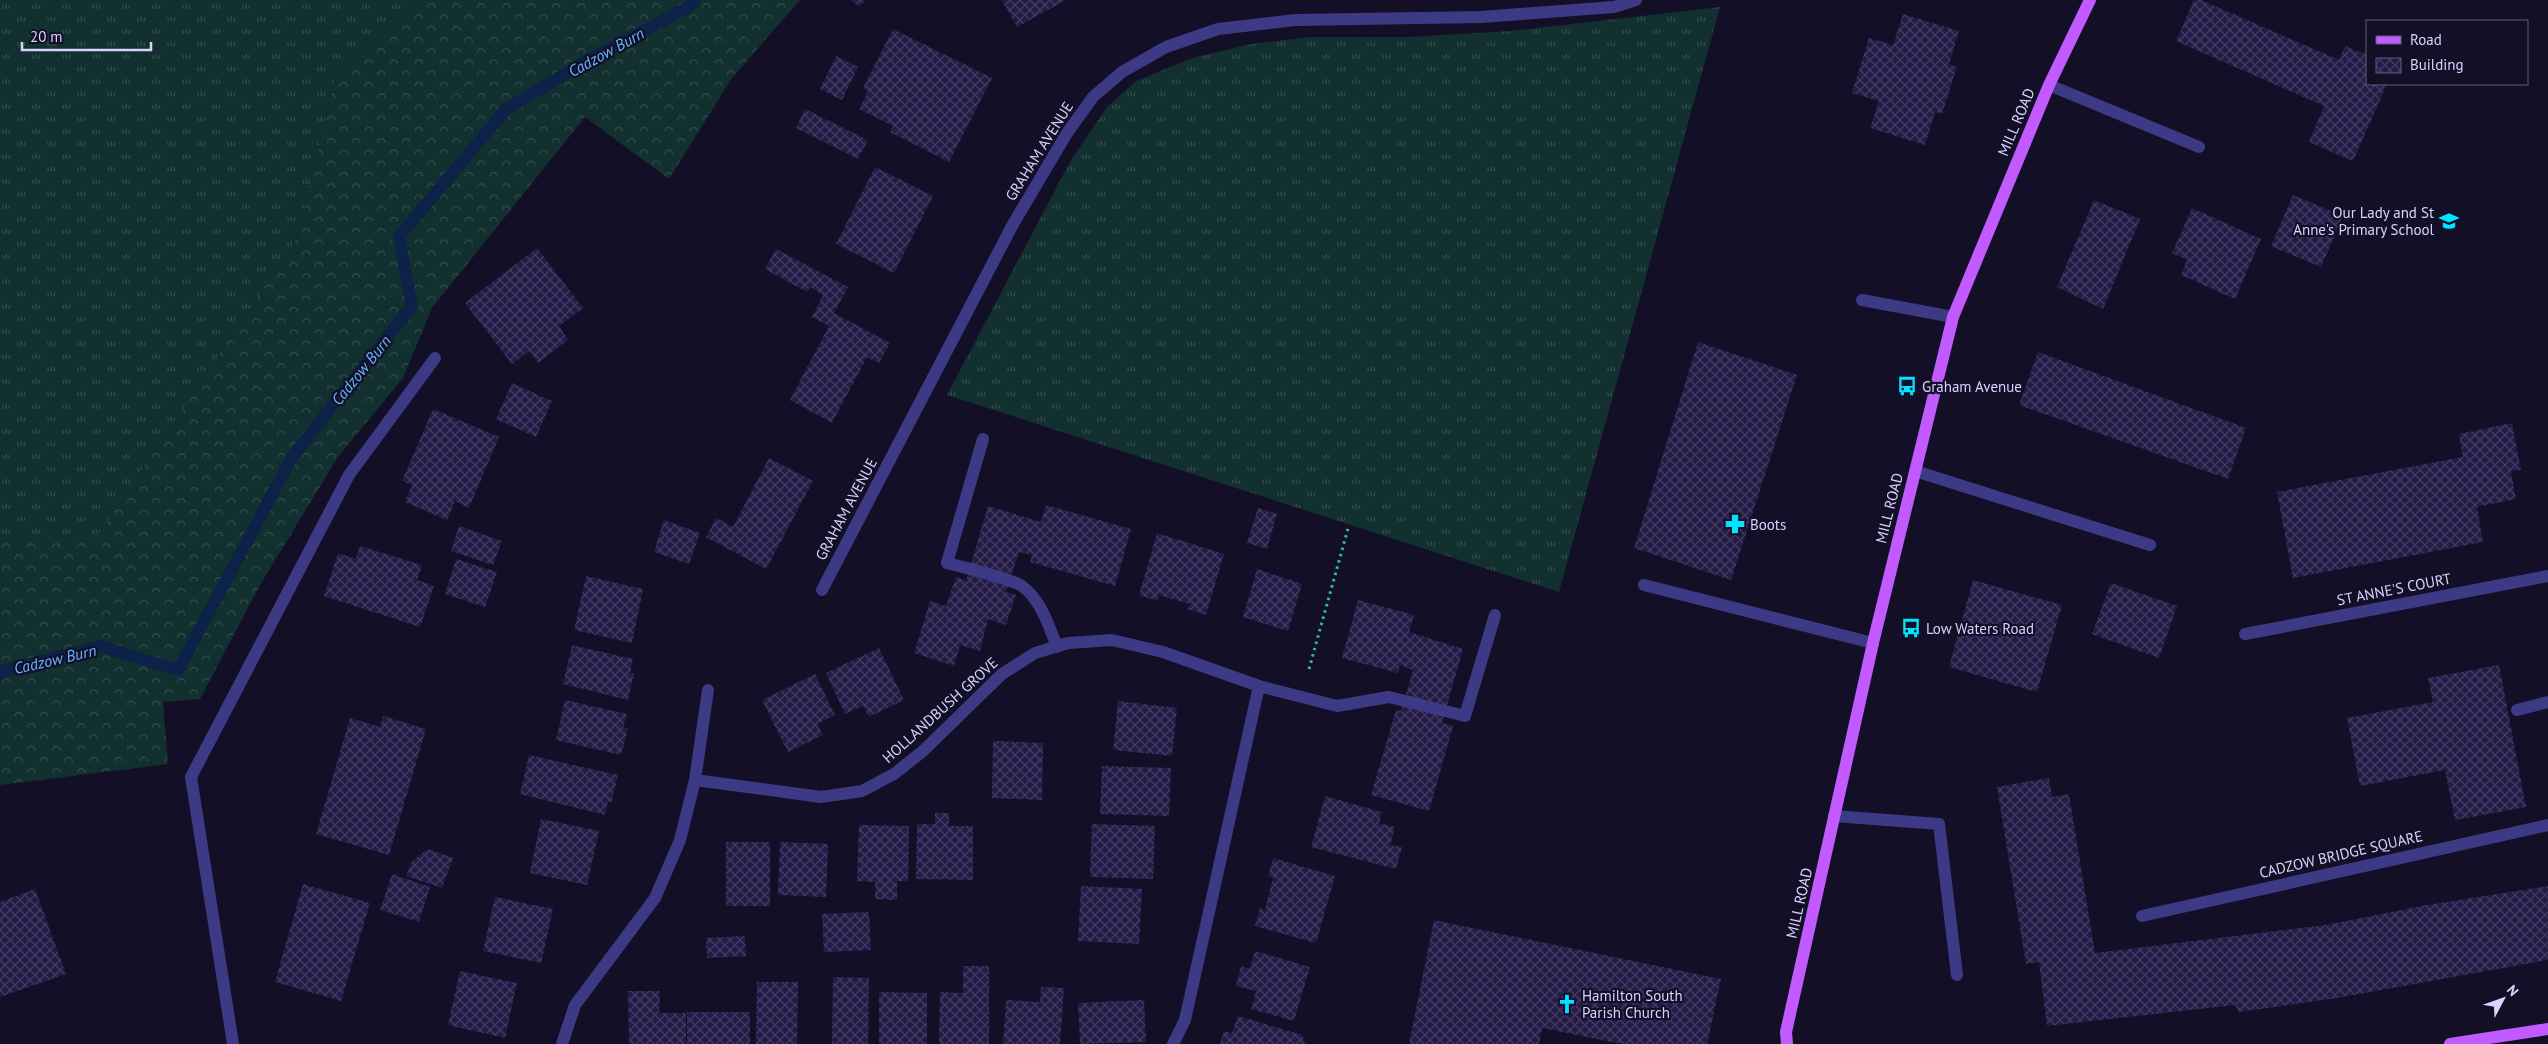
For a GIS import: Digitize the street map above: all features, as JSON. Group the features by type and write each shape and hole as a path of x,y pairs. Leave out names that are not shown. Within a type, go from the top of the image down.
{"main road":[{"name":"MILL ROAD","path":"1787,1044 1786,1032 1872,643 1952,317 2049,85 2090,0"},
{"path":"2450,1044 2548,1029"}],"street":[{"name":"GRAHAM AVENUE","path":"822,590 1022,209 1066,133 1093,97 1122,72 1166,47 1218,29 1295,20 1481,17 1614,7 1636,0"},
{"path":"2049,85 2199,147"},
{"path":"1862,300 1952,317"},
{"path":"233,1044 201,853 191,777 349,475 435,358"},
{"path":"983,439 947,563 1021,585 1034,598 1046,619 1057,647"},
{"path":"1915,471 2150,546"},
{"name":"ST ANNE'S COURT","path":"2245,634 2548,576"},
{"path":"1644,585 1872,643"},
{"name":"HOLLANDBUSH GROVE","path":"695,780 821,797 862,791 894,774 923,751 1002,674 1035,653 1068,643 1112,640 1164,652 1259,686 1337,706 1389,698 1465,716 1495,615"},
{"path":"1173,1044 1185,1020 1259,686"},
{"path":"562,1044 575,1005 655,898 680,840 695,780 708,690"},
{"path":"2517,710 2548,702"},
{"path":"1834,816 1939,824 1957,976"},
{"name":"CADZOW BRIDGE SQUARE","path":"2142,916 2548,825"}],"path":[{"path":"1301,697 1349,525"}],"green space":[{"path":"0,0 418,0 335,77 297,238 111,532 0,566"},
{"path":"418,0 800,0 732,78 669,179 585,117 432,308 403,378 338,457 260,585 200,699 163,702 168,764 0,785 0,539 97,536 297,238 335,77"},
{"path":"1720,7 1559,592 947,395 1071,160 1107,107 1136,81 1192,58 1251,44 1311,37 1409,37 1510,31"}],"building":[{"path":"851,0 865,0 859,7"},
{"path":"1002,0 1066,0 1017,27"},
{"path":"2194,0 2201,0 2339,60 2345,46 2366,55 2366,85 2387,85 2353,161 2309,142 2324,106 2176,41"},
{"path":"1903,14 1959,31 1949,64 1957,67 1942,114 1935,112 1925,145 1870,128 1879,101 1852,93 1869,38 1893,45"},
{"path":"893,29 992,78 949,162 890,132 893,126 859,109 868,91 863,88"},
{"path":"836,56 858,67 842,100 820,89"},
{"path":"805,109 868,140 858,159 796,128"},
{"path":"875,167 933,196 894,273 836,244"},
{"path":"2293,195 2343,216 2321,267 2271,246"},
{"path":"2094,200 2140,219 2103,309 2057,287"},
{"path":"2192,208 2261,239 2235,299 2181,275 2187,260 2172,253"},
{"path":"537,248 583,308 559,326 568,340 538,363 529,351 512,364 465,303"},
{"path":"776,249 848,287 834,313 890,343 879,363 867,357 832,423 790,400 829,326 812,317 823,295 810,287 807,292 765,269"},
{"path":"1698,342 1797,375 1731,580 1634,548"},
{"path":"2038,352 2246,428 2228,479 2019,405"},
{"path":"512,383 552,401 536,437 496,419"},
{"path":"433,409 499,437 469,508 455,501 447,520 405,502 412,485 402,481"},
{"path":"2512,423 2521,470 2511,471 2516,499 2477,507 2483,542 2293,578 2277,492 2463,457 2459,434"},
{"path":"769,458 813,481 766,569 706,537 716,518 733,527"},
{"path":"1046,505 1131,529 1115,586 1030,562 1032,555 1019,552 1006,592 1016,595 1006,625 988,619 980,651 960,645 954,666 914,653 930,601 946,606 956,577 966,581 988,506 1041,522"},
{"path":"1258,508 1277,514 1267,549 1247,543"},
{"path":"664,520 700,533 689,564 654,552"},
{"path":"459,526 502,541 493,565 451,551"},
{"path":"1157,533 1224,554 1206,615 1187,609 1190,604 1158,595 1158,601 1139,595"},
{"path":"360,546 422,565 417,580 434,586 420,627 324,596 338,553 356,559"},
{"path":"456,559 497,572 485,607 445,594"},
{"path":"1257,569 1302,584 1288,631 1243,617"},
{"path":"586,576 643,589 632,643 574,630"},
{"path":"1973,580 2062,605 2037,692 1949,667"},
{"path":"2111,583 2177,606 2159,658 2092,634"},
{"path":"1358,600 1414,615 1409,632 1463,649 1442,723 1453,726 1429,811 1371,795 1396,710 1401,711 1413,670 1400,665 1398,673 1342,658"},
{"path":"572,645 633,659 630,673 634,673 628,700 563,684"},
{"path":"879,648 904,700 869,717 863,706 845,714 826,673"},
{"path":"2499,665 2526,807 2455,820 2445,770 2360,786 2347,718 2433,702 2428,678"},
{"path":"815,674 835,715 817,724 823,735 788,752 762,700"},
{"path":"565,700 627,714 623,728 628,728 621,755 556,740"},
{"path":"1118,701 1177,708 1172,756 1113,750"},
{"path":"383,716 426,729 389,855 316,834 350,718 380,727"},
{"path":"993,741 1043,743 1042,800 992,798"},
{"path":"529,755 618,775 611,803 608,801 605,815 520,794"},
{"path":"1102,766 1171,768 1169,816 1100,814"},
{"path":"2049,778 2052,797 2069,794 2095,953 2326,925 2427,905 2548,886 2548,960 2337,998 2239,1012 2235,1005 2047,1026 2039,962 2026,964 1997,787"},
{"path":"1325,796 1382,812 1379,823 1395,827 1390,845 1402,847 1396,869 1311,847"},
{"path":"935,813 949,813 949,826 973,826 973,880 916,879 917,824 935,824"},
{"path":"541,819 599,831 587,885 530,873"},
{"path":"1092,824 1155,826 1153,879 1090,877"},
{"path":"859,825 909,826 908,881 897,881 897,900 875,899 875,882 857,881"},
{"path":"726,842 770,842 770,906 726,906"},
{"path":"780,842 828,844 826,897 778,895"},
{"path":"428,849 453,858 442,888 406,876 412,861"},
{"path":"1273,858 1335,876 1316,943 1255,926 1260,908 1265,910 1273,877 1268,877"},
{"path":"392,874 430,887 419,922 380,910"},
{"path":"303,884 370,903 341,1001 275,982"},
{"path":"1081,886 1142,889 1139,944 1078,941"},
{"path":"35,889 66,974 0,997 0,902"},
{"path":"495,897 553,909 541,963 483,951"},
{"path":"869,912 871,950 824,952 822,914"},
{"name":"Hamilton South Parish Church","path":"1434,920 1721,979 1707,1044 1622,1044 1542,1028 1539,1044 1409,1044"},
{"path":"745,936 746,956 707,958 706,938"},
{"path":"1255,951 1310,967 1294,1021 1251,1009 1256,991 1236,986 1241,966 1250,969"},
{"path":"963,966 989,966 989,1044 939,1044 940,992 963,993"},
{"path":"460,971 517,983 505,1038 448,1025"},
{"path":"833,977 869,978 868,1044 832,1044"},
{"path":"757,982 798,982 797,1044 756,1044"},
{"path":"1041,987 1064,988 1060,1044 1003,1044 1006,1000 1040,1002"},
{"path":"628,991 660,991 659,1013 686,1013 686,1044 629,1044"},
{"path":"879,992 927,993 927,1044 879,1044"},
{"path":"1144,1000 1146,1042 1080,1044 1078,1003"},
{"path":"687,1012 750,1012 750,1044 687,1044"},
{"path":"1238,1016 1302,1035 1306,1044 1220,1044 1224,1031 1232,1033"}],"waterway":[{"name":"Cadzow Burn","path":"0,675 6,670 100,646 178,670 292,457 412,306 399,237 506,109 589,60 692,5 694,0"}],"place":[{"name":"Our Lady and St Anne's Primary School","path":"2449,221"},
{"name":"Graham Avenue","path":"1907,386"},
{"name":"Boots","path":"1735,524"},
{"name":"Low Waters Road","path":"1911,628"},
{"name":"Hamilton South Parish Church","path":"1567,1004"}]}
